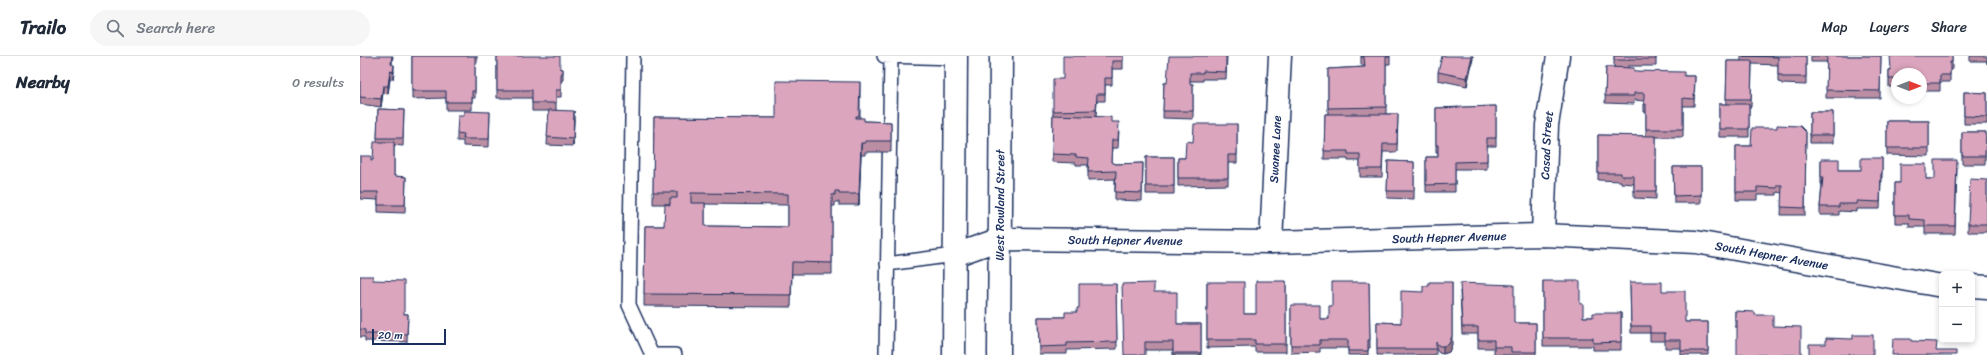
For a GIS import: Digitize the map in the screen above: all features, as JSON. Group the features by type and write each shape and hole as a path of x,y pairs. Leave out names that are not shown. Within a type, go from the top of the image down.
{"street":[{"name":"West Rowland Street","path":"999,355 999,102 1001,56"},
{"name":"Swanee Lane","path":"1271,242 1280,56"},
{"name":"Casad Street","path":"1542,235 1547,125 1558,56"},
{"path":"954,355 956,255 956,57"},
{"name":"South Hepner Avenue","path":"956,255 1000,239 1271,242 1542,235 1696,242 1939,285"},
{"path":"1975,286 1987,287"}],"lane":[{"path":"633,56 629,305 652,355 675,355"},
{"path":"883,56 956,57"},
{"path":"886,355 891,56"},
{"path":"887,264 956,255"}],"building":[{"path":"360,56 392,56 391,64 394,65 393,72 390,71 388,86 383,86 381,99 360,97"},
{"path":"412,56 475,56 475,91 472,91 472,102 446,102 446,91 412,91"},
{"path":"497,56 560,56 560,69 563,69 563,73 561,73 561,90 556,90 556,103 532,103 532,90 497,90"},
{"path":"1063,56 1123,56 1123,61 1112,61 1112,78 1105,78 1105,94 1097,94 1096,110 1053,111 1053,79 1063,79"},
{"path":"1169,56 1226,56 1226,72 1203,71 1203,73 1190,73 1190,84 1193,84 1193,111 1163,111 1164,83 1167,83"},
{"path":"1361,56 1390,56 1386,57 1386,107 1328,108 1328,69 1365,67 1364,57"},
{"path":"1442,56 1472,56 1467,78 1438,72"},
{"path":"1614,56 1656,56 1656,59 1614,60"},
{"path":"1741,56 1806,56 1806,77 1782,77 1782,75 1778,75 1778,57"},
{"path":"1827,56 1881,56 1880,91 1826,90"},
{"path":"1890,56 1952,56 1952,62 1950,62 1950,75 1940,75 1940,83 1927,83 1927,68 1891,68 1891,70"},
{"path":"1727,61 1752,61 1751,99 1726,99"},
{"path":"1606,67 1634,68 1634,71 1684,72 1684,76 1695,76 1694,99 1683,98 1683,129 1646,129 1646,104 1644,104 1644,93 1634,93 1634,96 1605,96"},
{"path":"1889,70 1891,70 1891,79 1889,79"},
{"path":"776,81 860,82 859,116 856,116 856,118 864,118 864,121 891,122 891,141 865,141 865,143 861,143 859,194 839,194 839,191 835,191 835,195 832,195 832,263 792,262 791,295 644,294 645,226 664,226 665,204 670,205 670,198 677,198 677,192 653,192 654,117 776,118","holes":["691,193 788,194 788,227 705,226 705,203 691,203"]},
{"path":"1964,92 1987,93 1987,117 1964,116"},
{"path":"1719,104 1749,104 1749,129 1719,129"},
{"path":"1496,106 1496,138 1487,138 1487,161 1455,162 1455,184 1426,185 1426,157 1438,157 1438,145 1436,145 1436,108"},
{"path":"378,109 404,110 403,138 377,138"},
{"path":"549,110 574,111 573,139 547,137"},
{"path":"464,111 490,112 489,139 463,139 464,134 457,133 458,116 464,116"},
{"path":"1810,112 1833,112 1833,135 1810,135"},
{"path":"1325,114 1398,114 1397,144 1383,144 1382,169 1360,169 1360,154 1348,154 1348,151 1324,151"},
{"path":"1053,115 1111,117 1111,122 1119,122 1118,140 1112,140 1111,162 1116,164 1143,163 1142,193 1115,192 1116,171 1088,172 1089,158 1076,157 1076,155 1052,154"},
{"path":"1887,121 1929,121 1929,148 1887,148"},
{"path":"1194,124 1237,124 1237,155 1228,155 1228,178 1178,178 1178,158 1185,158 1186,141 1193,142"},
{"path":"1777,125 1800,126 1806,132 1805,208 1781,207 1782,185 1777,185 1777,188 1757,187 1757,192 1736,192 1736,146 1751,146 1752,128 1777,128"},
{"path":"1962,132 1986,132 1985,156 1962,156"},
{"path":"1598,135 1656,136 1656,191 1634,191 1634,176 1621,176 1621,173 1598,173"},
{"path":"374,142 394,142 394,176 406,177 405,205 378,205 378,192 360,192 360,156 371,156 371,160 373,160"},
{"path":"1146,157 1174,157 1174,186 1146,186"},
{"path":"1861,158 1882,158 1880,202 1857,201 1857,204 1839,204 1839,207 1820,207 1823,177 1821,177 1821,159 1839,159 1839,170 1861,170"},
{"path":"1935,160 1957,160 1955,226 1925,226 1925,220 1909,219 1909,215 1895,215 1895,183 1900,183 1900,164 1926,164 1926,179 1935,179"},
{"path":"1388,161 1414,162 1414,191 1387,191"},
{"path":"1673,167 1701,167 1701,195 1674,196"},
{"path":"1970,179 1987,180 1987,224 1968,224"},
{"path":"360,276 373,276 373,280 404,281 404,314 408,314 407,334 365,334 365,330 360,329"},
{"path":"1256,281 1286,281 1286,344 1255,344 1255,340 1207,340 1207,282 1244,282 1244,314 1256,314"},
{"path":"1543,281 1580,281 1580,304 1583,304 1583,317 1593,317 1593,313 1621,313 1621,342 1593,343 1593,338 1543,338"},
{"path":"1332,282 1369,282 1370,340 1368,340 1368,351 1348,351 1348,340 1320,340 1320,345 1291,345 1291,305 1320,305 1320,319 1329,319 1329,306 1332,306"},
{"path":"1429,282 1452,282 1452,336 1449,344 1439,346 1436,342 1436,349 1377,349 1377,322 1401,323 1401,291 1423,292 1423,286 1429,286"},
{"path":"1630,282 1662,282 1662,291 1685,291 1685,322 1708,322 1708,351 1681,351 1681,340 1665,340 1665,333 1650,333 1650,326 1631,326"},
{"path":"1154,283 1154,292 1177,292 1177,324 1201,324 1201,353 1173,353 1173,342 1145,342 1145,355 1124,355 1122,284"},
{"path":"1460,283 1514,285 1514,323 1536,323 1536,352 1511,352 1511,347 1494,347 1494,340 1478,340 1478,327 1462,327"},
{"path":"1079,284 1116,284 1117,342 1067,343 1067,346 1039,347 1038,317 1065,317 1065,312 1077,312 1077,308 1079,308"},
{"path":"1735,311 1755,312 1755,315 1773,315 1773,326 1801,327 1801,355 1737,355 1737,320 1735,320"},
{"path":"1853,335 1873,335 1873,355 1809,355 1809,344 1826,344 1826,338 1853,339"},
{"path":"1893,339 1911,339 1911,341 1937,342 1936,351 1956,351 1956,355 1892,355"}]}
